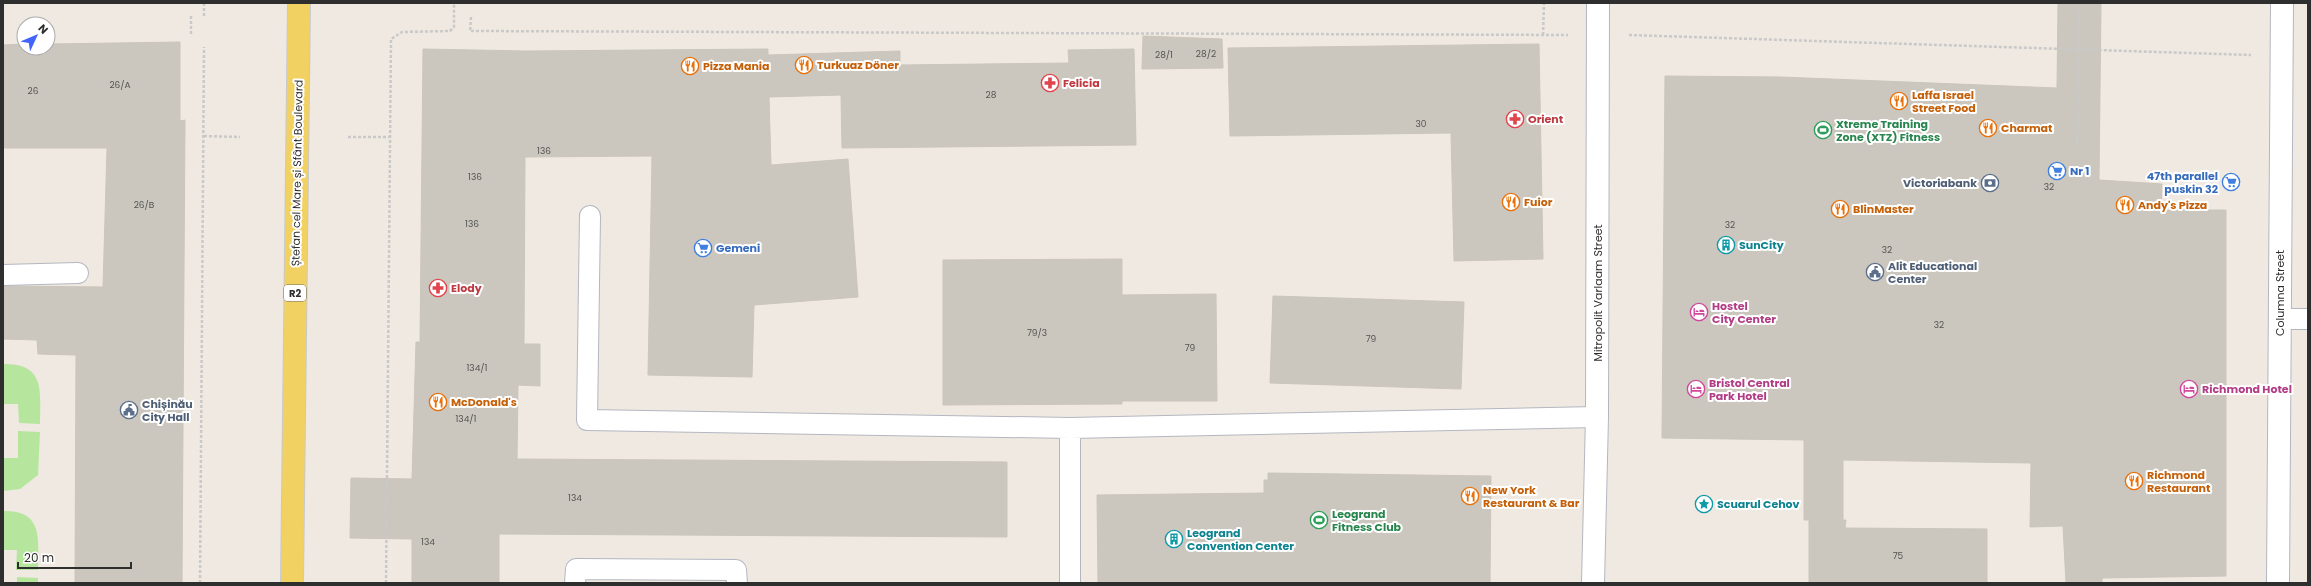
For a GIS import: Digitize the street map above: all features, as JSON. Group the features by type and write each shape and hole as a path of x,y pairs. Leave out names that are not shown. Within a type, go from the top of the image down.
{"main road":[{"name":"Ștefan cel Mare și Sfânt Boulevard","path":"292,583 299,3"},
{"name":"Mitropolit Varlaam Street","path":"1593,583 1597,417 1598,3"},
{"name":"Columna Street","path":"2278,583 2282,3"}],"lane":[{"path":"590,216 587,420 1070,428 1597,417"},
{"path":"3,275 78,273"},
{"path":"2280,319 2308,319"},
{"path":"1070,428 1070,583"},
{"path":"575,583 576,569 736,570 737,583"}],"path":[{"path":"204,3 204,16"},
{"path":"386,583 391,39 402,32 450,31 454,26 454,3"},
{"path":"1543,35 1544,3"},
{"path":"2077,144 2079,3"},
{"path":"191,16 191,34"},
{"path":"471,17 470,31 1599,34 2282,56"},
{"path":"200,583 204,47"},
{"path":"204,136 240,137"},
{"path":"348,137 389,137"}],"green space":[{"path":"3,364 17,365 27,368 34,374 40,391 40,424 19,423 18,404 3,404"},
{"path":"18,431 40,432 38,475 20,489 3,491 3,458 18,458"},
{"path":"3,511 16,512 26,515 32,521 36,528 38,537 38,570 16,570 17,550 3,550"},
{"path":"17,577 38,578 38,583 17,583"}],"building":[{"path":"2058,3 2101,3 2099,180 2162,184 2161,210 2226,210 2226,576 2102,578 2102,583 2066,583 2063,526 2030,527 2031,463 1843,460 1843,520 1846,520 1845,528 1987,529 1987,583 1809,583 1809,520 1804,520 1804,440 1662,438 1665,76 1781,77 2057,88"},
{"path":"1143,36 1222,39 1223,68 1142,69"},
{"path":"180,42 180,121 185,120 182,583 75,583 76,355 38,354 37,340 3,339 3,286 103,287 107,148 3,148 3,45 16,44 16,56 56,56 56,44"},
{"path":"1539,44 1543,259 1454,261 1451,133 1230,136 1228,48"},
{"path":"423,49 526,51 768,49 768,55 900,51 900,65 1069,63 1068,50 1134,49 1136,145 842,148 841,95 769,97 771,165 848,159 858,297 754,305 752,377 648,375 652,156 525,157 524,344 540,344 540,386 518,385 517,459 1007,462 1007,537 499,534 499,583 412,583 412,539 350,538 351,478 412,479 416,342 420,342"},
{"path":"1122,259 1122,295 1216,294 1217,401 1122,401 1122,404 943,405 943,260"},
{"path":"1273,296 1464,302 1461,389 1270,383"},
{"path":"1268,473 1491,476 1490,583 1098,583 1097,495 1264,493 1264,480 1268,480"}],"place":[{"name":"Turkuaz Döner","path":"804,65"},
{"name":"Pizza Mania","path":"690,66"},
{"name":"Felicia","path":"1050,83"},
{"name":"Laffa Israel Street Food","path":"1899,101"},
{"name":"Orient","path":"1515,119"},
{"name":"Charmat","path":"1988,128"},
{"name":"Xtreme Training Zone (XTZ) Fitness","path":"1823,130"},
{"name":"Nr 1","path":"2057,171"},
{"name":"47th parallel puskin 32","path":"2231,182"},
{"name":"Victoriabank","path":"1990,183"},
{"name":"Fuior","path":"1511,202"},
{"name":"Andy's Pizza","path":"2125,205"},
{"name":"BlinMaster","path":"1840,209"},
{"name":"SunCity","path":"1726,245"},
{"name":"Gemeni","path":"703,248"},
{"name":"Alit Educational Center","path":"1875,272"},
{"name":"Elody","path":"438,288"},
{"name":"Hostel City Center","path":"1699,312"},
{"name":"Bristol Central Park Hotel","path":"1696,389"},
{"name":"Richmond Hotel","path":"2189,389"},
{"name":"McDonald's","path":"438,402"},
{"name":"Chișinău City Hall","path":"129,410"},
{"name":"Richmond Restaurant","path":"2134,481"},
{"name":"New York Restaurant & Bar","path":"1470,496"},
{"name":"Scuarul Cehov","path":"1704,504"},
{"name":"Leogrand Fitness Club","path":"1319,520"},
{"name":"Leogrand Convention Center","path":"1174,539"}]}
